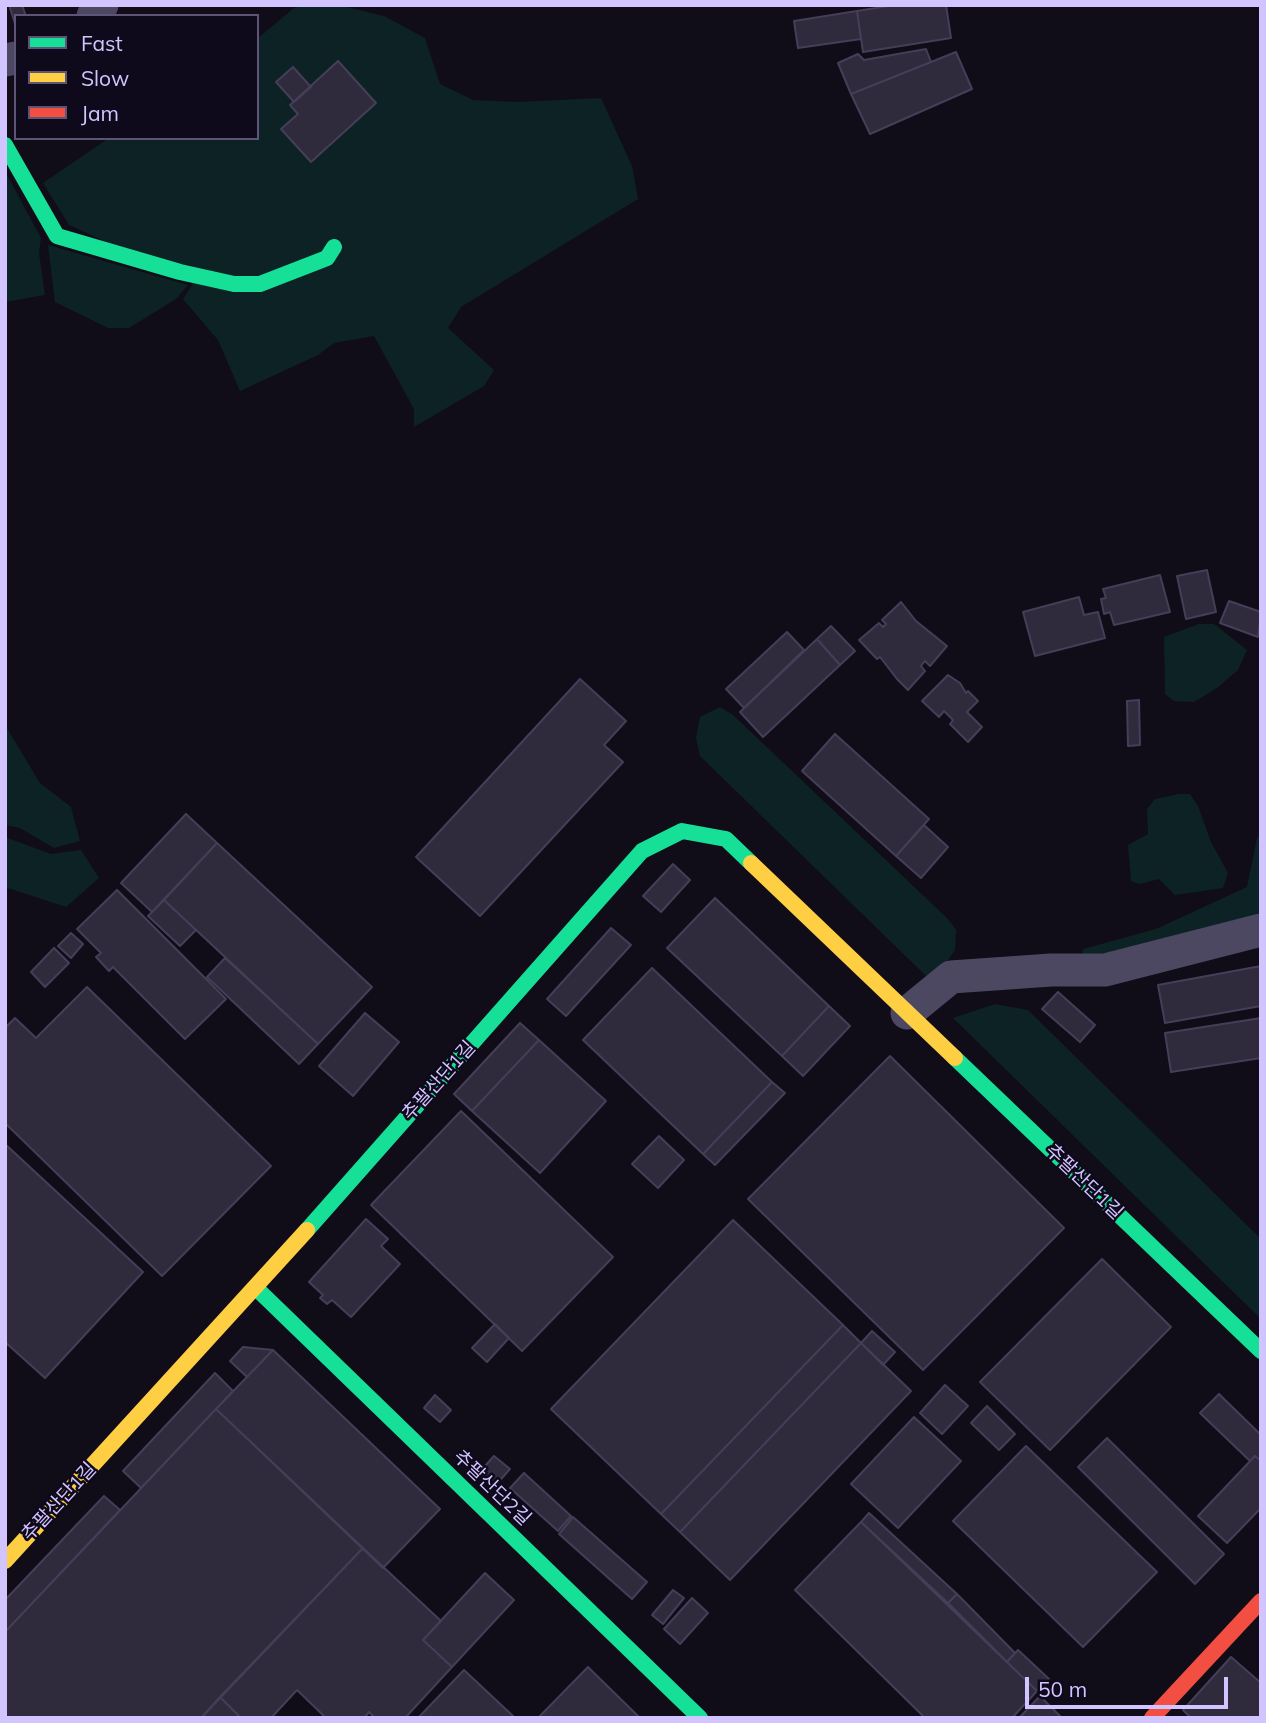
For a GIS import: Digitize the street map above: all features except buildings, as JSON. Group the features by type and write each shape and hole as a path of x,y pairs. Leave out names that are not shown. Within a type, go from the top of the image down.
{"street":[{"path":"5,145 57,236 180,272 234,284 260,284 327,258 334,247"},
{"name":"추팔산단1길","path":"5,1561 256,1288 642,851 682,831 726,839 1261,1351"},
{"path":"907,1013 951,978 1051,970 1105,970 1261,930"},
{"name":"추팔산단2길","path":"256,1288 700,1718"},
{"path":"1152,1718 1261,1601"}],"green space":[{"path":"338,5 384,16 425,38 440,84 473,100 518,102 601,98 632,166 638,199 461,307 448,328 494,370 484,386 414,427 414,409 374,336 334,343 318,355 240,391 218,340 183,299 194,282 69,225 43,183 106,140 259,140 259,37 294,8"},
{"path":"5,171 41,238 39,253 45,295 5,302"},
{"path":"48,245 188,285 176,299 129,328 108,328 55,302"},
{"path":"1199,624 1214,624 1247,650 1238,670 1217,688 1194,702 1174,701 1165,694 1164,637"},
{"path":"720,707 733,715 947,918 956,930 955,950 944,966 926,976 700,756 696,738 700,717"},
{"path":"5,725 40,783 71,807 80,841 54,848 20,828 5,825"},
{"path":"1190,794 1198,806 1211,842 1228,873 1223,888 1175,895 1159,879 1139,884 1131,881 1128,845 1148,834 1147,809 1155,799"},
{"path":"1261,833 1261,920 1082,958 1083,949 1156,929 1247,887 1257,838"},
{"path":"5,837 51,854 81,850 99,878 66,907 5,887"},
{"path":"995,1004 1028,1010 1261,1239 1261,1319 953,1018"}],"traffic: fast":[{"path":"5,145 57,236 180,272 234,284 260,284 327,258 334,247"},
{"path":"307,1230 642,851 682,831 726,839 751,863"},
{"path":"955,1058 1261,1351"},
{"path":"256,1288 700,1718"}],"traffic: slow":[{"path":"751,863 955,1058"},
{"path":"5,1561 307,1230"}],"traffic: jam":[{"path":"1152,1718 1261,1601"}]}
